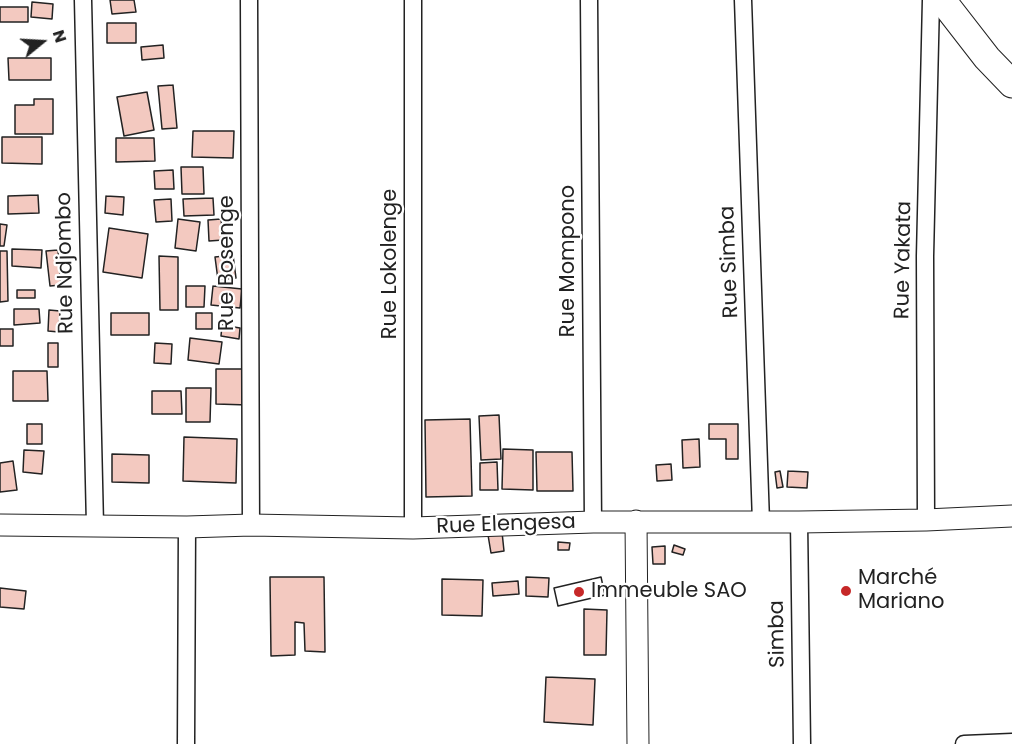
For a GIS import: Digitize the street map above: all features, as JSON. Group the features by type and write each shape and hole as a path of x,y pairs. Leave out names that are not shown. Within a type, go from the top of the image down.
{"main road":[{"path":"942,0 987,57 1012,84"}],"street":[{"name":"Rue Ndjombo","path":"83,0 95,525"},
{"name":"Rue Bosenge","path":"249,0 251,525"},
{"name":"Rue Lokolenge","path":"413,0 413,528"},
{"name":"Rue Mompono","path":"589,0 593,522"},
{"name":"Rue Simba","path":"743,0 761,522"},
{"name":"Rue Yakata","path":"926,520 925,256 931,0"},
{"name":"Rue Elengesa","path":"0,525 251,525 413,528 636,521 799,522 1012,516"},
{"path":"636,521 638,744"},
{"name":"Simba","path":"799,522 802,744"},
{"path":"186,744 187,526"},
{"path":"964,744 1012,742"}],"building":[{"path":"110,0 134,0 136,12 112,14"},
{"path":"32,2 53,4 52,19 31,17"},
{"path":"0,7 28,7 28,22 0,22"},
{"path":"107,23 136,23 136,43 107,43"},
{"path":"163,45 164,58 142,60 141,47"},
{"path":"8,58 51,58 51,80 9,80"},
{"path":"173,85 177,128 162,129 158,86"},
{"path":"147,92 154,130 124,136 117,97"},
{"path":"34,99 53,99 53,134 15,134 15,105 34,105"},
{"path":"193,131 234,131 233,158 192,157"},
{"path":"2,137 42,137 42,164 2,163"},
{"path":"116,138 154,138 155,161 116,162"},
{"path":"181,167 203,167 204,194 182,194"},
{"path":"173,170 174,189 155,189 154,171"},
{"path":"38,195 39,213 8,214 8,196"},
{"path":"106,196 124,197 123,215 105,213"},
{"path":"213,198 214,215 184,216 183,199"},
{"path":"171,199 172,221 156,222 154,200"},
{"path":"178,219 200,222 196,251 175,248"},
{"path":"221,219 223,240 209,241 208,220"},
{"path":"0,224 7,225 4,246 0,246"},
{"path":"109,228 148,234 142,278 103,272"},
{"path":"12,249 42,250 41,268 12,266"},
{"path":"58,250 61,285 50,286 46,251"},
{"path":"0,251 7,251 8,301 0,302"},
{"path":"233,255 236,278 218,280 215,257"},
{"path":"159,256 178,257 178,310 160,310"},
{"path":"186,286 205,286 204,307 186,307"},
{"path":"213,286 242,289 240,308 211,305"},
{"path":"17,290 35,290 35,298 17,298"},
{"path":"14,309 39,309 40,323 14,325"},
{"path":"49,310 60,311 59,332 48,331"},
{"path":"111,313 149,313 149,335 111,335"},
{"path":"196,313 212,313 212,329 196,329"},
{"path":"222,325 240,328 239,339 221,336"},
{"path":"0,329 13,329 13,346 0,346"},
{"path":"190,338 222,342 219,364 188,360"},
{"path":"48,343 58,343 58,367 48,367"},
{"path":"155,343 172,344 171,364 154,363"},
{"path":"216,369 249,369 248,405 216,404"},
{"path":"13,371 47,371 48,401 13,401"},
{"path":"186,388 211,388 210,422 186,422"},
{"path":"152,391 181,391 182,414 152,414"},
{"path":"499,415 501,459 481,460 479,416"},
{"path":"470,419 472,496 426,497 425,420"},
{"path":"27,424 42,424 42,444 27,444"},
{"path":"709,424 738,424 738,459 726,459 726,439 709,439"},
{"path":"184,437 237,439 236,483 183,481"},
{"path":"699,439 700,467 683,468 682,440"},
{"path":"503,449 533,450 533,490 502,489"},
{"path":"24,450 44,451 42,474 23,472"},
{"path":"536,452 572,452 573,491 537,491"},
{"path":"112,454 149,455 149,483 112,482"},
{"path":"13,461 17,490 0,492 0,463"},
{"path":"497,462 498,490 480,490 480,463"},
{"path":"671,464 672,480 657,481 656,465"},
{"path":"780,471 783,487 777,488 775,472"},
{"path":"788,471 808,472 807,488 787,487"},
{"path":"502,532 504,551 491,553 488,535"},
{"path":"558,542 570,543 569,550 558,550"},
{"path":"674,545 685,549 683,555 672,552"},
{"path":"665,546 665,564 653,564 652,547"},
{"path":"270,577 324,577 325,652 305,651 304,623 295,622 295,655 271,656"},
{"path":"526,577 549,578 548,597 526,596"},
{"name":"Immeuble SAO","path":"601,577 605,595 558,606 554,588"},
{"name":"Immeuble SAO","path":"601,577 605,595 558,606 554,588"},
{"path":"442,579 483,580 482,616 442,615"},
{"path":"518,581 519,594 493,596 492,583"},
{"path":"0,588 26,591 24,609 0,607"},
{"path":"584,609 607,610 606,655 584,655"},
{"path":"546,677 595,679 593,725 544,722"}],"place":[{"name":"Marché Mariano","path":"846,591"},
{"name":"Immeuble SAO","path":"579,592"}]}
